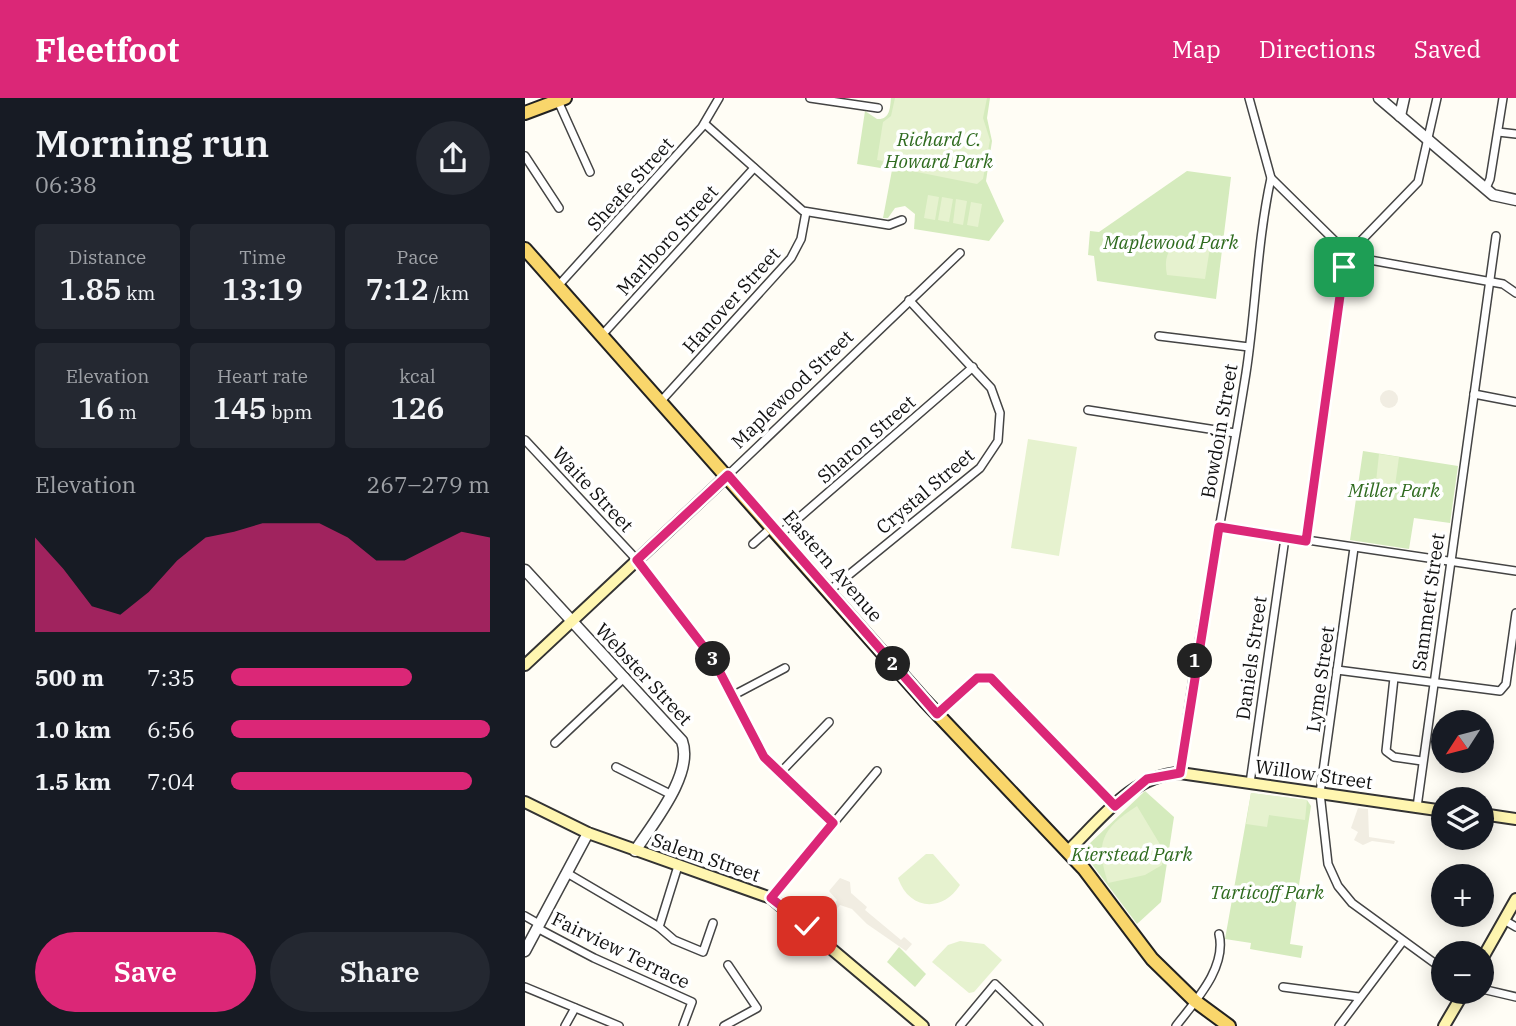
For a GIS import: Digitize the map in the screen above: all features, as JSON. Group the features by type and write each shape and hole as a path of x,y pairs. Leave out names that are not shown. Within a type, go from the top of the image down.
{"main road":[{"path":"525,113 561,99"},
{"name":"Eastern Avenue","path":"525,249 662,400 937,714 1068,851 1152,959 1195,1001 1229,1026"},
{"name":"Maplewood Street","path":"525,665 728,475"},
{"name":"Willow Street","path":"1068,851 1147,779 1180,773 1431,809"},
{"name":"Salem Street","path":"525,802 588,833 771,898 923,1026"},
{"path":"1494,816 1516,819"},
{"path":"1492,941 1516,899"},
{"path":"1444,1026 1457,1004"}],"street":[{"name":"Sheafe Street","path":"558,286 705,124 719,98"},
{"path":"810,98 879,108"},
{"path":"1249,98 1271,178 1339,245"},
{"path":"1379,98 1493,195 1516,200"},
{"path":"1400,116 1404,98"},
{"path":"1356,246 1418,182 1437,98"},
{"path":"1486,188 1499,132 1503,98"},
{"path":"561,99 590,172"},
{"path":"705,124 806,212 889,225 902,220"},
{"path":"1499,132 1516,134"},
{"path":"525,156 559,208"},
{"name":"Marlboro Street","path":"603,334 754,168"},
{"name":"Bowdoin Street","path":"1180,773 1249,347 1265,207 1271,178"},
{"name":"Hanover Street","path":"662,400 791,258 799,244 806,212"},
{"name":"Sammett Street","path":"1417,807 1496,236"},
{"path":"1339,245 1348,242 1356,246 1359,258 1354,266 1344,267"},
{"path":"1306,541 1344,267 1335,256 1339,245"},
{"name":"Maplewood Street","path":"728,475 960,253"},
{"path":"1359,258 1507,285 1516,293"},
{"name":"Crystal Street","path":"829,591 979,468 993,450 1000,431 998,404 991,388 909,300"},
{"path":"1160,336 1249,347"},
{"name":"Sharon Street","path":"753,544 776,530 973,367"},
{"path":"1474,394 1516,402"},
{"path":"1088,410 1235,433"},
{"name":"Waite Street","path":"525,440 637,560 711,656 761,752 833,823"},
{"path":"1219,527 1516,571"},
{"name":"Daniels Street","path":"1250,783 1285,538"},
{"name":"Lyme Street","path":"1353,548 1320,793 1327,857 1336,882 1352,903 1431,961"},
{"name":"Webster Street","path":"525,570 682,741 684,767 635,851"},
{"path":"1336,670 1501,691 1506,685 1513,657 1516,613"},
{"path":"732,696 785,668"},
{"path":"555,743 625,677"},
{"path":"937,714 977,678 991,678 1115,806"},
{"path":"1394,678 1387,752 1394,757 1422,761"},
{"path":"780,772 829,722"},
{"path":"616,766 670,794"},
{"path":"771,898 877,771"},
{"path":"525,951 588,833"},
{"path":"659,927 678,866"},
{"path":"567,873 659,927 674,940 703,952 713,923"},
{"name":"Fairview Terrace","path":"525,916 538,926 615,968 692,1002 683,1026"},
{"path":"1504,920 1516,927"},
{"path":"1176,1026 1216,967 1219,934"},
{"path":"1339,1026 1402,941"},
{"path":"724,1026 757,1007 728,965"},
{"path":"960,1026 995,984 1039,1026"},
{"path":"525,987 619,1026"},
{"path":"1283,987 1359,997"},
{"path":"1494,992 1516,997"},
{"path":"565,1026 575,1008"}],"green space":[{"name":"Richard C. Howard Park","path":"891,98 990,98 987,118 992,141 986,181 1004,221 989,241 914,229 915,214 905,206 895,208 888,218 883,218 892,170 857,164 865,111 877,119 885,118 889,113"},
{"path":"895,98 987,98 983,118 990,140 983,179 977,184 882,165 883,161 877,160 883,122 891,116"},
{"name":"Maplewood Park","path":"1187,171 1231,177 1216,299 1097,281 1094,256 1088,255 1090,231 1099,232"},
{"path":"928,195 939,197 935,220 924,218"},
{"path":"942,197 953,199 949,222 938,220"},
{"path":"956,199 967,201 963,225 953,223"},
{"path":"971,202 982,204 978,227 967,225"},
{"path":"1190,236 1202,236 1211,241 1205,279 1167,275 1167,256 1173,246"},
{"path":"1028,439 1077,447 1059,556 1011,548"},
{"name":"Miller Park","path":"1363,451 1458,466 1450,523 1414,518 1409,549 1350,540"},
{"path":"1379,454 1399,457 1394,493 1375,491"},
{"name":"Kierstead Park","path":"1145,791 1174,817 1161,902 1137,924 1088,859 1088,845"},
{"name":"Tarticoff Park","path":"1251,793 1307,800 1311,806 1290,944 1303,946 1301,958 1250,949 1251,943 1225,939"},
{"path":"1251,793 1307,800 1305,820 1269,815 1267,827 1246,824"},
{"path":"1137,806 1164,851 1162,865 1145,875 1108,883 1102,857 1104,838 1115,822"},
{"path":"926,854 933,854 960,885 953,894 935,904 918,902 910,897 898,878"},
{"path":"960,941 984,944 1002,960 974,992 969,993 932,962 948,945"},
{"path":"899,947 926,974 915,987 887,962"}],"shaded area":[{"path":"1389,390 1395,393 1398,399 1395,405 1389,408 1383,405 1380,399 1383,393"},
{"path":"1358,808 1368,809 1369,837 1395,841 1394,844 1372,841 1363,845 1354,840 1358,832 1351,828"},
{"path":"840,878 850,882 851,893 867,907 865,910 901,940 904,937 912,944 906,951 867,924 852,909 840,905 836,910 832,907 837,900 829,891"}],"route":[{"path":"807,926 771,898 833,823 764,757 713,659 637,560 728,475 937,714 977,678 984,676 995,680 1115,806 1147,779 1162,774 1180,773 1186,718 1219,527 1306,541 1327,405 1344,267"}]}
